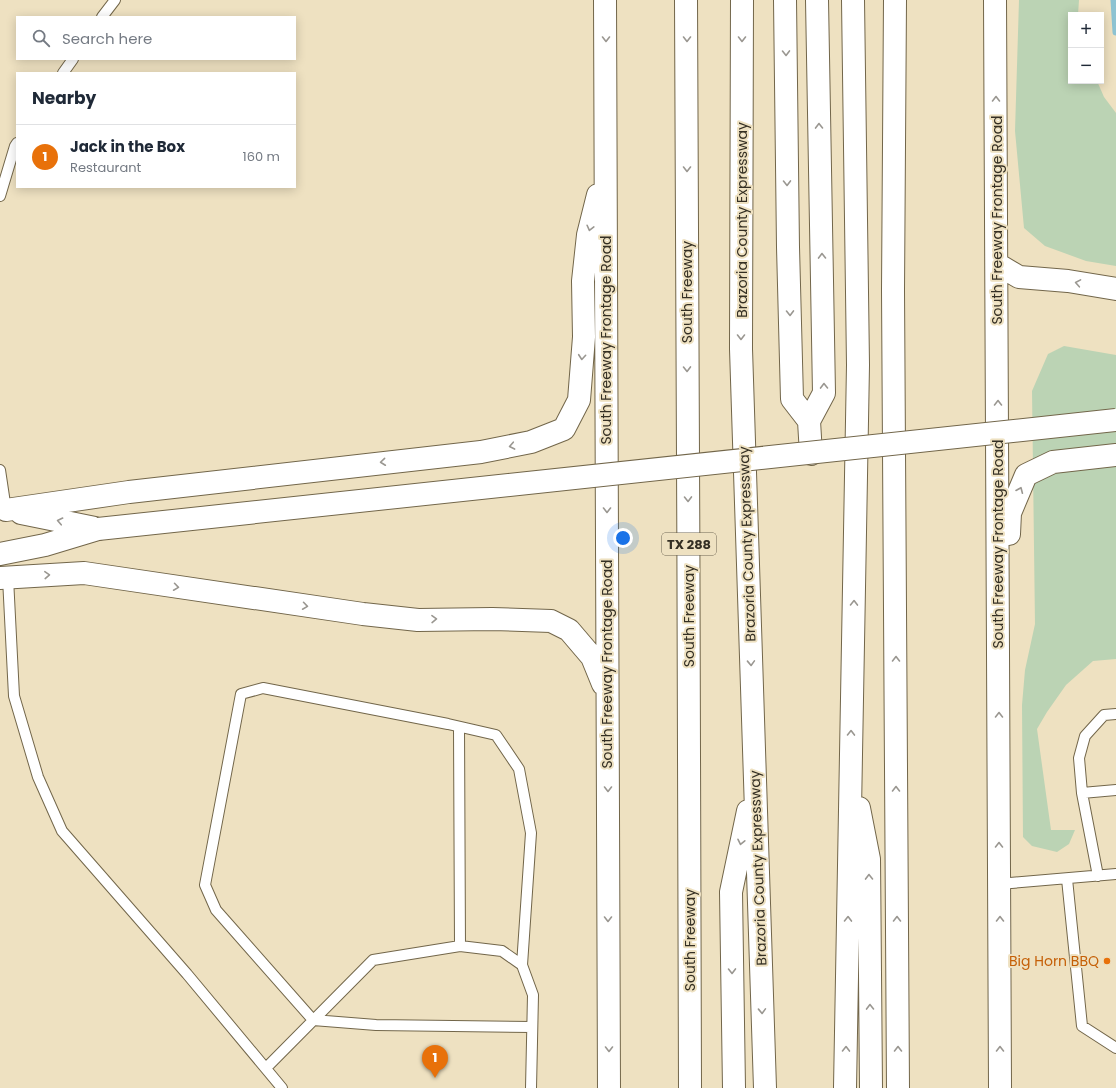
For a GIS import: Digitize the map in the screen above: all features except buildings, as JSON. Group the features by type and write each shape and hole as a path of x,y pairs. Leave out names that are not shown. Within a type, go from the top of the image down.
{"main road":[{"name":"South Freeway Frontage Road","path":"606,0 609,1088"},
{"name":"South Freeway","path":"686,0 690,1088"},
{"name":"Brazoria County Expressway","path":"742,0 741,349 765,1088"},
{"path":"785,0 788,246 792,399 809,421"},
{"path":"810,454 809,421 824,393 817,0"},
{"path":"845,1088 858,365 854,0"},
{"path":"895,0 894,290 898,1088"},
{"name":"South Freeway Frontage Road","path":"995,0 1000,1088"},
{"path":"3,510 129,492 481,452 531,442 564,429 578,400 584,337 584,281 588,235 606,163"},
{"path":"997,264 1019,277 1068,281 1116,290"},
{"path":"0,554 45,545 98,529 810,454 1116,420"},
{"path":"999,680 1009,626 1008,573 1010,513 1026,475 1053,462 1116,455"},
{"path":"3,510 98,529"},
{"path":"4,578 84,573 363,614 418,620 492,619 551,621 569,630 592,657 607,694"},
{"path":"851,763 869,859 871,1088"},
{"path":"734,1088 731,892 755,776"}],"lane":[{"path":"103,16 115,0"},
{"path":"64,72 71,60"},
{"path":"0,196 16,144"},
{"path":"0,470 3,510"},
{"path":"4,578 14,696 38,777 62,830 187,974 282,1088"},
{"path":"531,1088 533,995 522,965 531,833 519,769 496,736 459,727 263,688 241,694 205,885 216,910 313,1020 376,1025 532,1028"},
{"path":"1098,876 1082,793 1079,758 1085,736 1104,715 1116,714"},
{"path":"459,727 460,946"},
{"path":"1082,793 1116,790"},
{"path":"1000,884 1116,874"},
{"path":"1067,879 1082,1026 1116,1048"},
{"path":"266,1068 373,960 460,946 502,951 522,965"}],"green space":[{"path":"1019,0 1079,0 1078,12 1068,12 1068,84 1098,84 1104,97 1116,113 1116,266 1086,261 1045,246 1024,228 1015,131"},
{"path":"1064,346 1116,355 1116,659 1093,661 1066,685 1037,729 1051,830 1075,830 1069,844 1057,852 1032,846 1023,837 1022,705 1025,670 1035,624 1032,391 1048,354"}],"waterway":[{"path":"1114,0 1116,32"}],"place":[{"name":"Big Horn BBQ","path":"1107,961"},
{"name":"Jack in the Box","path":"435,1078"}]}
